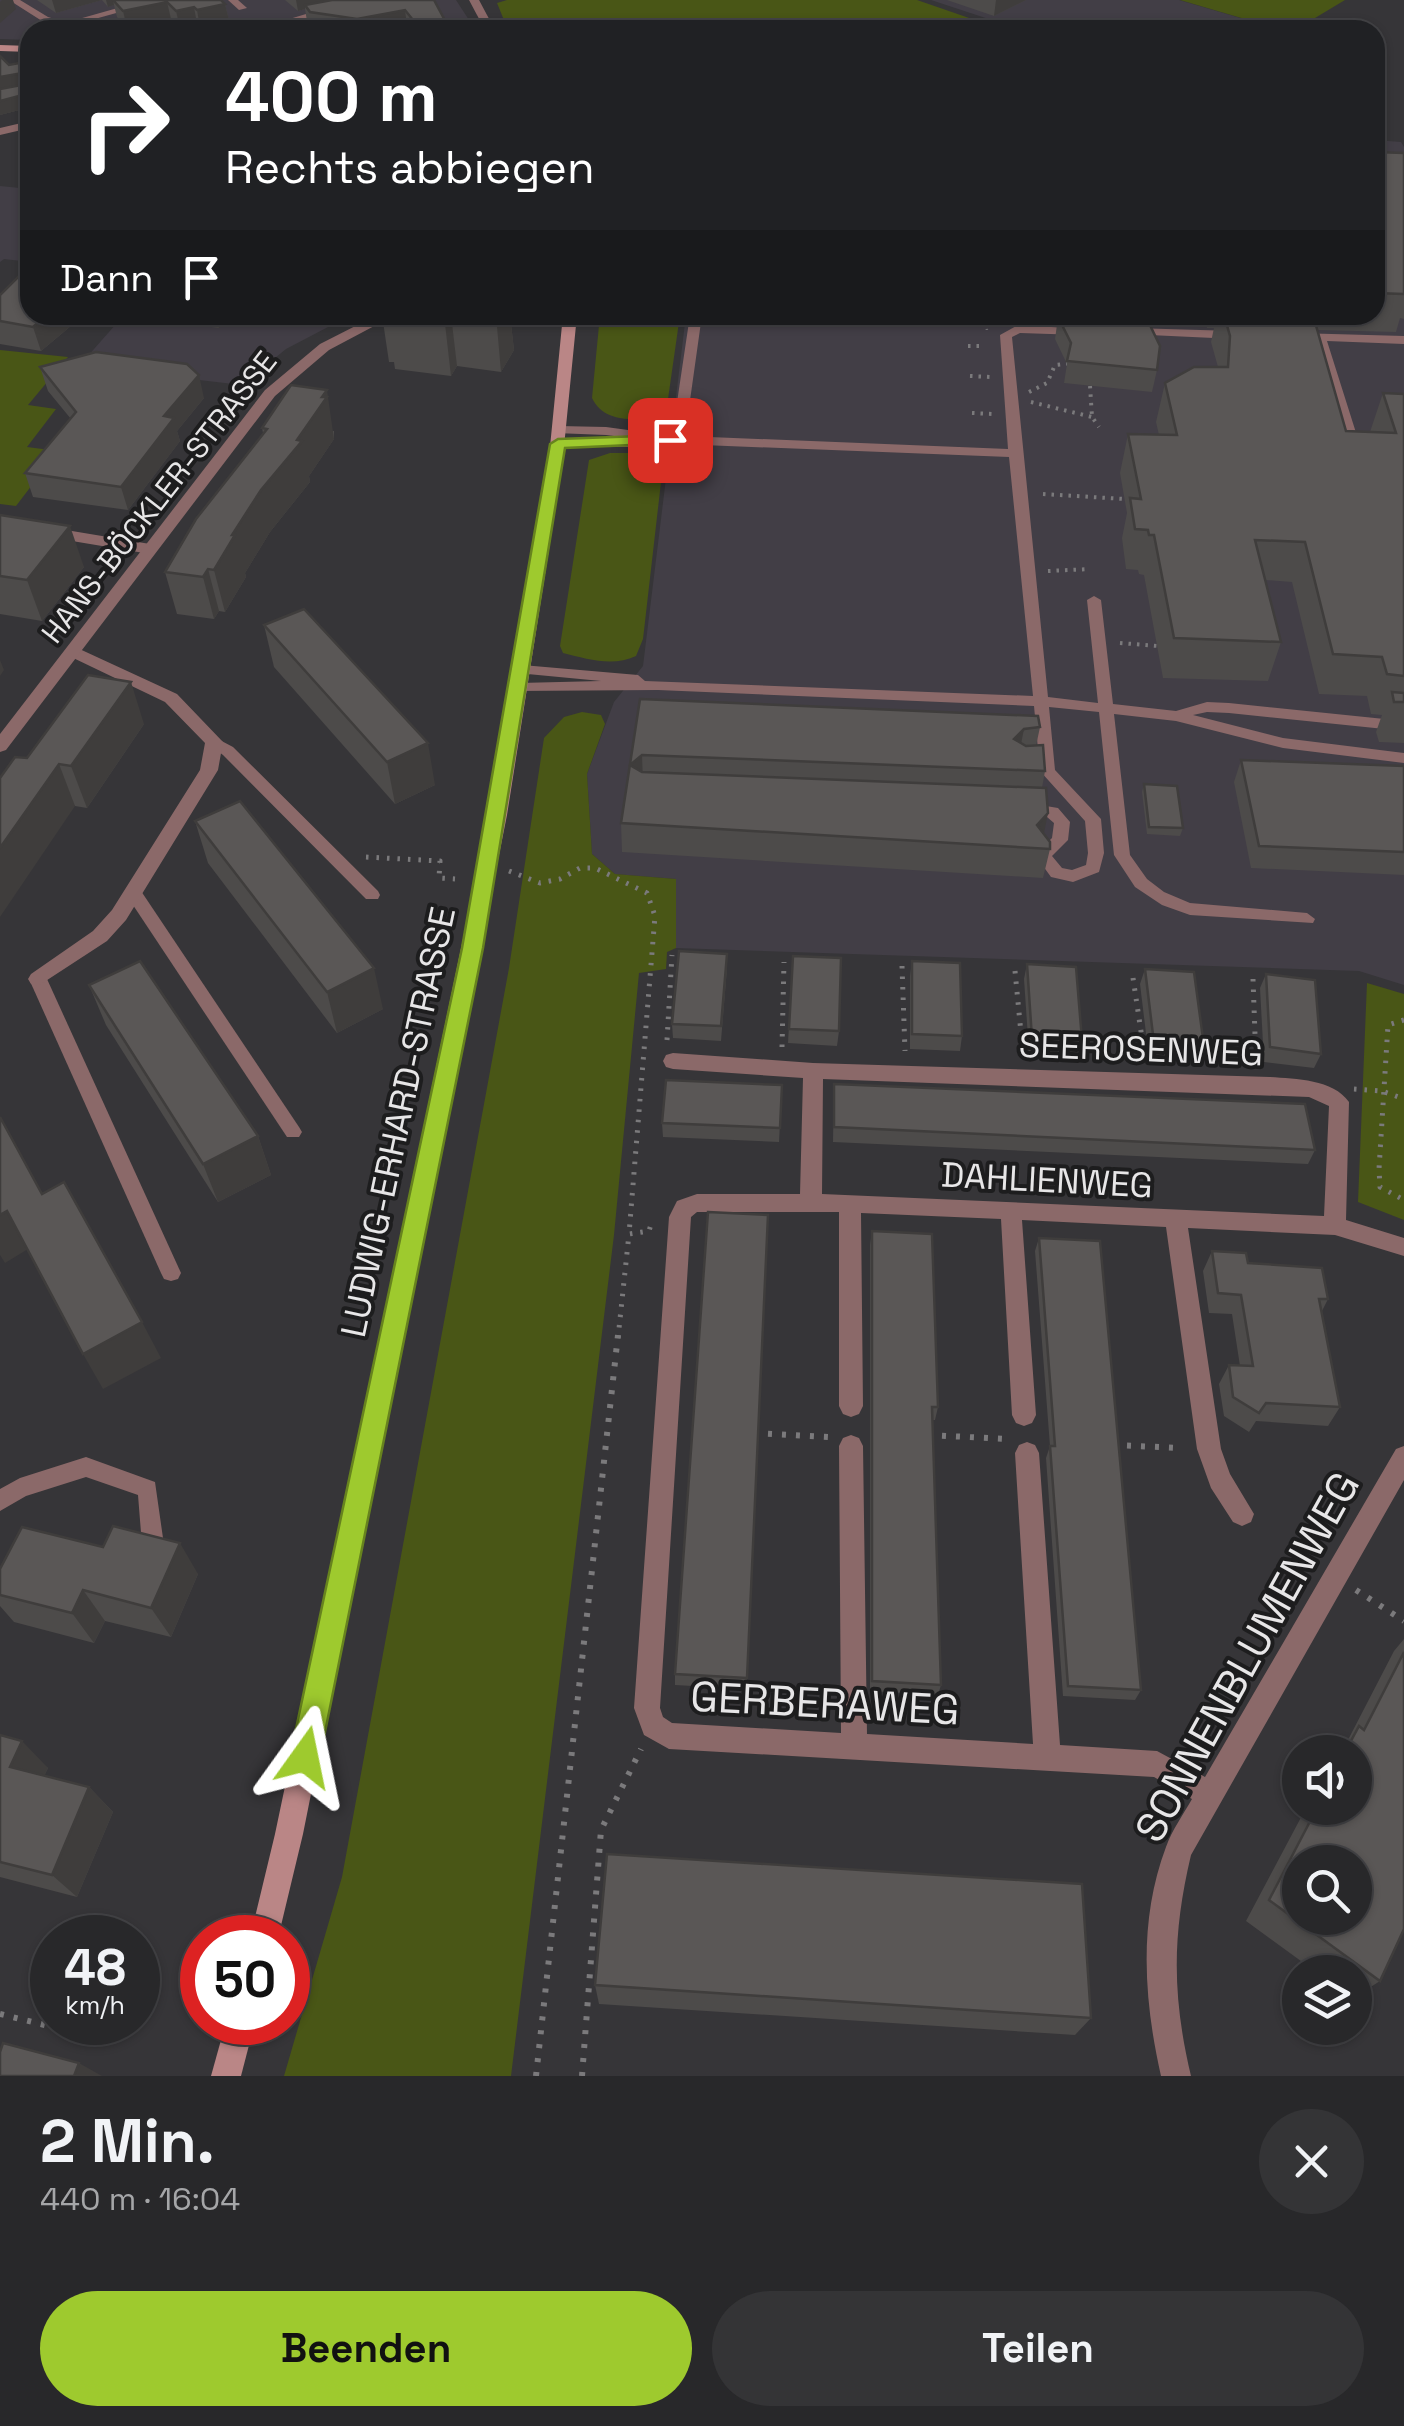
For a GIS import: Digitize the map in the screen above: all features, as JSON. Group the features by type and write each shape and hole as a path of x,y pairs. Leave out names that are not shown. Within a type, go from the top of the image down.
{"main road":[{"name":"LUDWIG-ERHARD-STRASSE","path":"269,1915 465,986 559,437 569,325"},
{"path":"226,2076 235,2045"}],"street":[{"path":"81,20 158,0"},
{"name":"HANS-BÖCKLER-STRASSE","path":"0,746 290,371 326,344 367,325"},
{"path":"0,524 150,549"},
{"path":"38,979 100,936 133,892 209,770 214,742 170,698 73,651"},
{"name":"SEEROSENWEG","path":"670,1052 782,1070 1256,1084 1326,1093"},
{"path":"812,1202 814,1071"},
{"path":"1326,1093 1342,1108 1335,1226"},
{"path":"850,1203 852,1406"},
{"name":"DAHLIENWEG","path":"685,1208 696,1204 850,1203 1335,1226 1404,1247"},
{"name":"GERBERAWEG","path":"685,1208 680,1217 647,1708 653,1726 669,1736 1158,1764 1209,1794"},
{"path":"1011,1212 1024,1414"},
{"path":"1176,1218 1210,1450 1220,1480 1242,1514"},
{"path":"841,1442 854,1744"},
{"path":"1027,1453 1048,1755"},
{"name":"SONNENBLUMENWEG","path":"1176,2076 1161,2012 1158,1948 1163,1906 1178,1850 1404,1457"}],"lane":[{"path":"14,0 44,20"},
{"path":"233,0 242,8"},
{"path":"293,20 347,6"},
{"path":"674,440 694,325"},
{"path":"1004,807 1052,812 1062,822 1060,840 1043,855 1052,869 1072,876 1093,868 1096,853 1092,819 1042,766 1008,332 1094,331"},
{"path":"1113,332 1245,335"},
{"path":"1282,336 1404,340"},
{"path":"1320,338 1352,439"},
{"path":"559,437 1015,453"},
{"path":"1094,600 1122,854 1138,882 1171,904 1190,910 1307,919"},
{"path":"520,679 1103,706 1176,716 1284,743 1404,758"},
{"path":"1176,716 1207,707 1404,726"},
{"path":"214,742 372,895"},
{"path":"133,892 293,1132"},
{"path":"38,979 171,1273"},
{"path":"0,1501 20,1488 86,1467 148,1489 153,1545"}],"path":[{"path":"986,325 987,335"},
{"path":"968,346 988,346"},
{"path":"1012,398 1044,387 1054,378 1056,365 1076,362"},
{"path":"970,376 991,377"},
{"path":"1090,386 1092,417 1099,427"},
{"path":"1032,403 1092,417"},
{"path":"1020,493 1124,499"},
{"path":"1028,571 1090,570"},
{"path":"1097,642 1158,646"},
{"path":"334,855 440,861 439,878 455,879"},
{"path":"509,872 540,882 560,879 580,868 595,868 646,893 655,916 628,1234 536,2076"},
{"path":"670,1052 672,955"},
{"path":"782,1070 784,962"},
{"path":"902,966 906,1074"},
{"path":"1014,971 1025,1077"},
{"path":"1133,978 1148,1081"},
{"path":"1253,979 1256,1084"},
{"path":"1404,1020 1388,1025 1380,1187 1404,1200"},
{"path":"1326,1093 1362,1088 1404,1099"},
{"path":"628,1234 649,1230 658,1202 685,1208"},
{"path":"752,1433 841,1442"},
{"path":"1336,1578 1404,1621"},
{"path":"582,2076 582,2034 602,1830 653,1726"},
{"path":"0,2014 30,2021"}],"shaded area":[{"path":"0,0 456,0 469,20 20,20 20,40 0,39"},
{"path":"931,0 1179,0 1247,20 992,20"},
{"path":"1385,141 1401,142 1404,985 1359,971 676,948 676,879 615,874 592,854 587,774 614,702 643,666 685,325 1385,325"},
{"path":"0,186 20,188 20,261 0,262"},
{"path":"115,325 332,325 286,349 242,385 79,366"}],"green space":[{"path":"917,0 972,19 504,20 497,3"},
{"path":"1180,0 1345,0 1312,20 1248,20"},
{"path":"599,325 679,325 668,399 640,419 626,419 612,416 592,398"},
{"path":"0,350 68,357 28,405 56,409 27,447 58,451 16,506 0,504"},
{"path":"610,453 664,456 643,639 636,656 609,661 563,653 560,646 589,460"},
{"path":"582,712 601,715 605,724 587,774 592,854 615,874 676,879 676,948 667,952 666,969 639,973 614,1235 511,2076 284,2076 293,2045 310,2045 310,1987 342,1877 509,968 544,738 564,717"},
{"path":"1367,983 1404,994 1404,1220 1358,1202"}],"building":[{"path":"113,0 221,0 225,4 176,11 167,2 123,11"},
{"path":"332,0 434,0 445,20 413,20 405,10 357,19 310,12 305,5"},
{"path":"0,56 9,65 20,63 20,73 0,77"},
{"path":"20,85 20,96 0,101 0,89"},
{"path":"1385,152 1404,153 1404,294 1385,293"},
{"path":"20,275 20,325 0,321 0,295"},
{"path":"1062,325 1150,325 1160,346 1157,370 1067,361 1071,343"},
{"path":"1227,325 1316,325 1346,431 1396,433 1383,393 1404,394 1404,676 1387,674 1382,657 1333,654 1305,542 1255,540 1281,642 1174,638 1154,535 1135,529 1130,498 1141,499 1128,434 1177,435 1165,383 1194,367 1228,367"},
{"path":"96,352 187,364 199,375 164,416 174,418 121,487 25,473 76,412 40,367"},
{"path":"291,385 327,390 322,397 327,397 297,440 302,441 261,490 214,570 208,569 203,577 165,572 196,519 267,429 262,428"},
{"path":"0,515 70,526 27,580 0,576"},
{"path":"304,609 428,743 387,762 264,625"},
{"path":"88,675 131,682 71,766 59,764 0,848 0,778 15,757 27,758"},
{"path":"1392,692 1404,693 1404,702 1394,702"},
{"path":"640,699 1038,716 1040,727 1024,729 1014,739 1026,746 1043,745 1045,771 642,755 630,765 642,772 1046,788 1048,813 1037,825 1050,842 1050,849 621,823"},
{"path":"1241,760 1404,766 1404,852 1259,846"},
{"path":"1144,784 1177,786 1183,828 1149,827"},
{"path":"240,801 374,968 327,992 195,821"},
{"path":"679,951 727,954 721,1026 672,1024"},
{"path":"793,956 841,958 839,1031 789,1029"},
{"path":"140,961 258,1136 203,1164 89,985"},
{"path":"912,961 960,963 962,1036 912,1034"},
{"path":"1027,964 1076,967 1082,1040 1032,1038"},
{"path":"1145,969 1194,972 1204,1046 1154,1043"},
{"path":"1266,974 1315,980 1321,1054 1270,1047"},
{"path":"666,1080 782,1085 780,1128 662,1123"},
{"path":"834,1084 1305,1104 1315,1150 834,1127"},
{"path":"0,1117 42,1194 64,1182 142,1322 83,1354 7,1211 0,1215"},
{"path":"708,1212 768,1215 747,1678 675,1674"},
{"path":"872,1231 932,1234 938,1407 932,1407 941,1685 872,1681"},
{"path":"1039,1238 1100,1241 1141,1690 1068,1686"},
{"path":"1212,1251 1246,1253 1248,1263 1322,1268 1328,1299 1319,1299 1340,1407 1266,1403 1259,1413 1233,1397 1229,1365 1253,1366 1241,1295 1218,1293"},
{"path":"113,1526 180,1543 151,1608 83,1590 72,1613 0,1595 0,1569 22,1527 103,1547"},
{"path":"1404,1652 1404,1929 1380,1981 1372,1975 1372,1955 1344,1955 1317,1935 1372,1935 1372,1845 1298,1845 1308,1825 1372,1825 1372,1735 1354,1735 1359,1726 1364,1730"},
{"path":"0,1735 22,1741 10,1767 89,1787 52,1875 0,1862"},
{"path":"607,1854 1082,1884 1091,2018 595,1985"},
{"path":"1282,1875 1282,1909 1269,1900"},
{"path":"3,2043 79,2063 74,2076 0,2076"}],"route":[{"path":"305,1757 498,815 558,444 670,440"}]}
